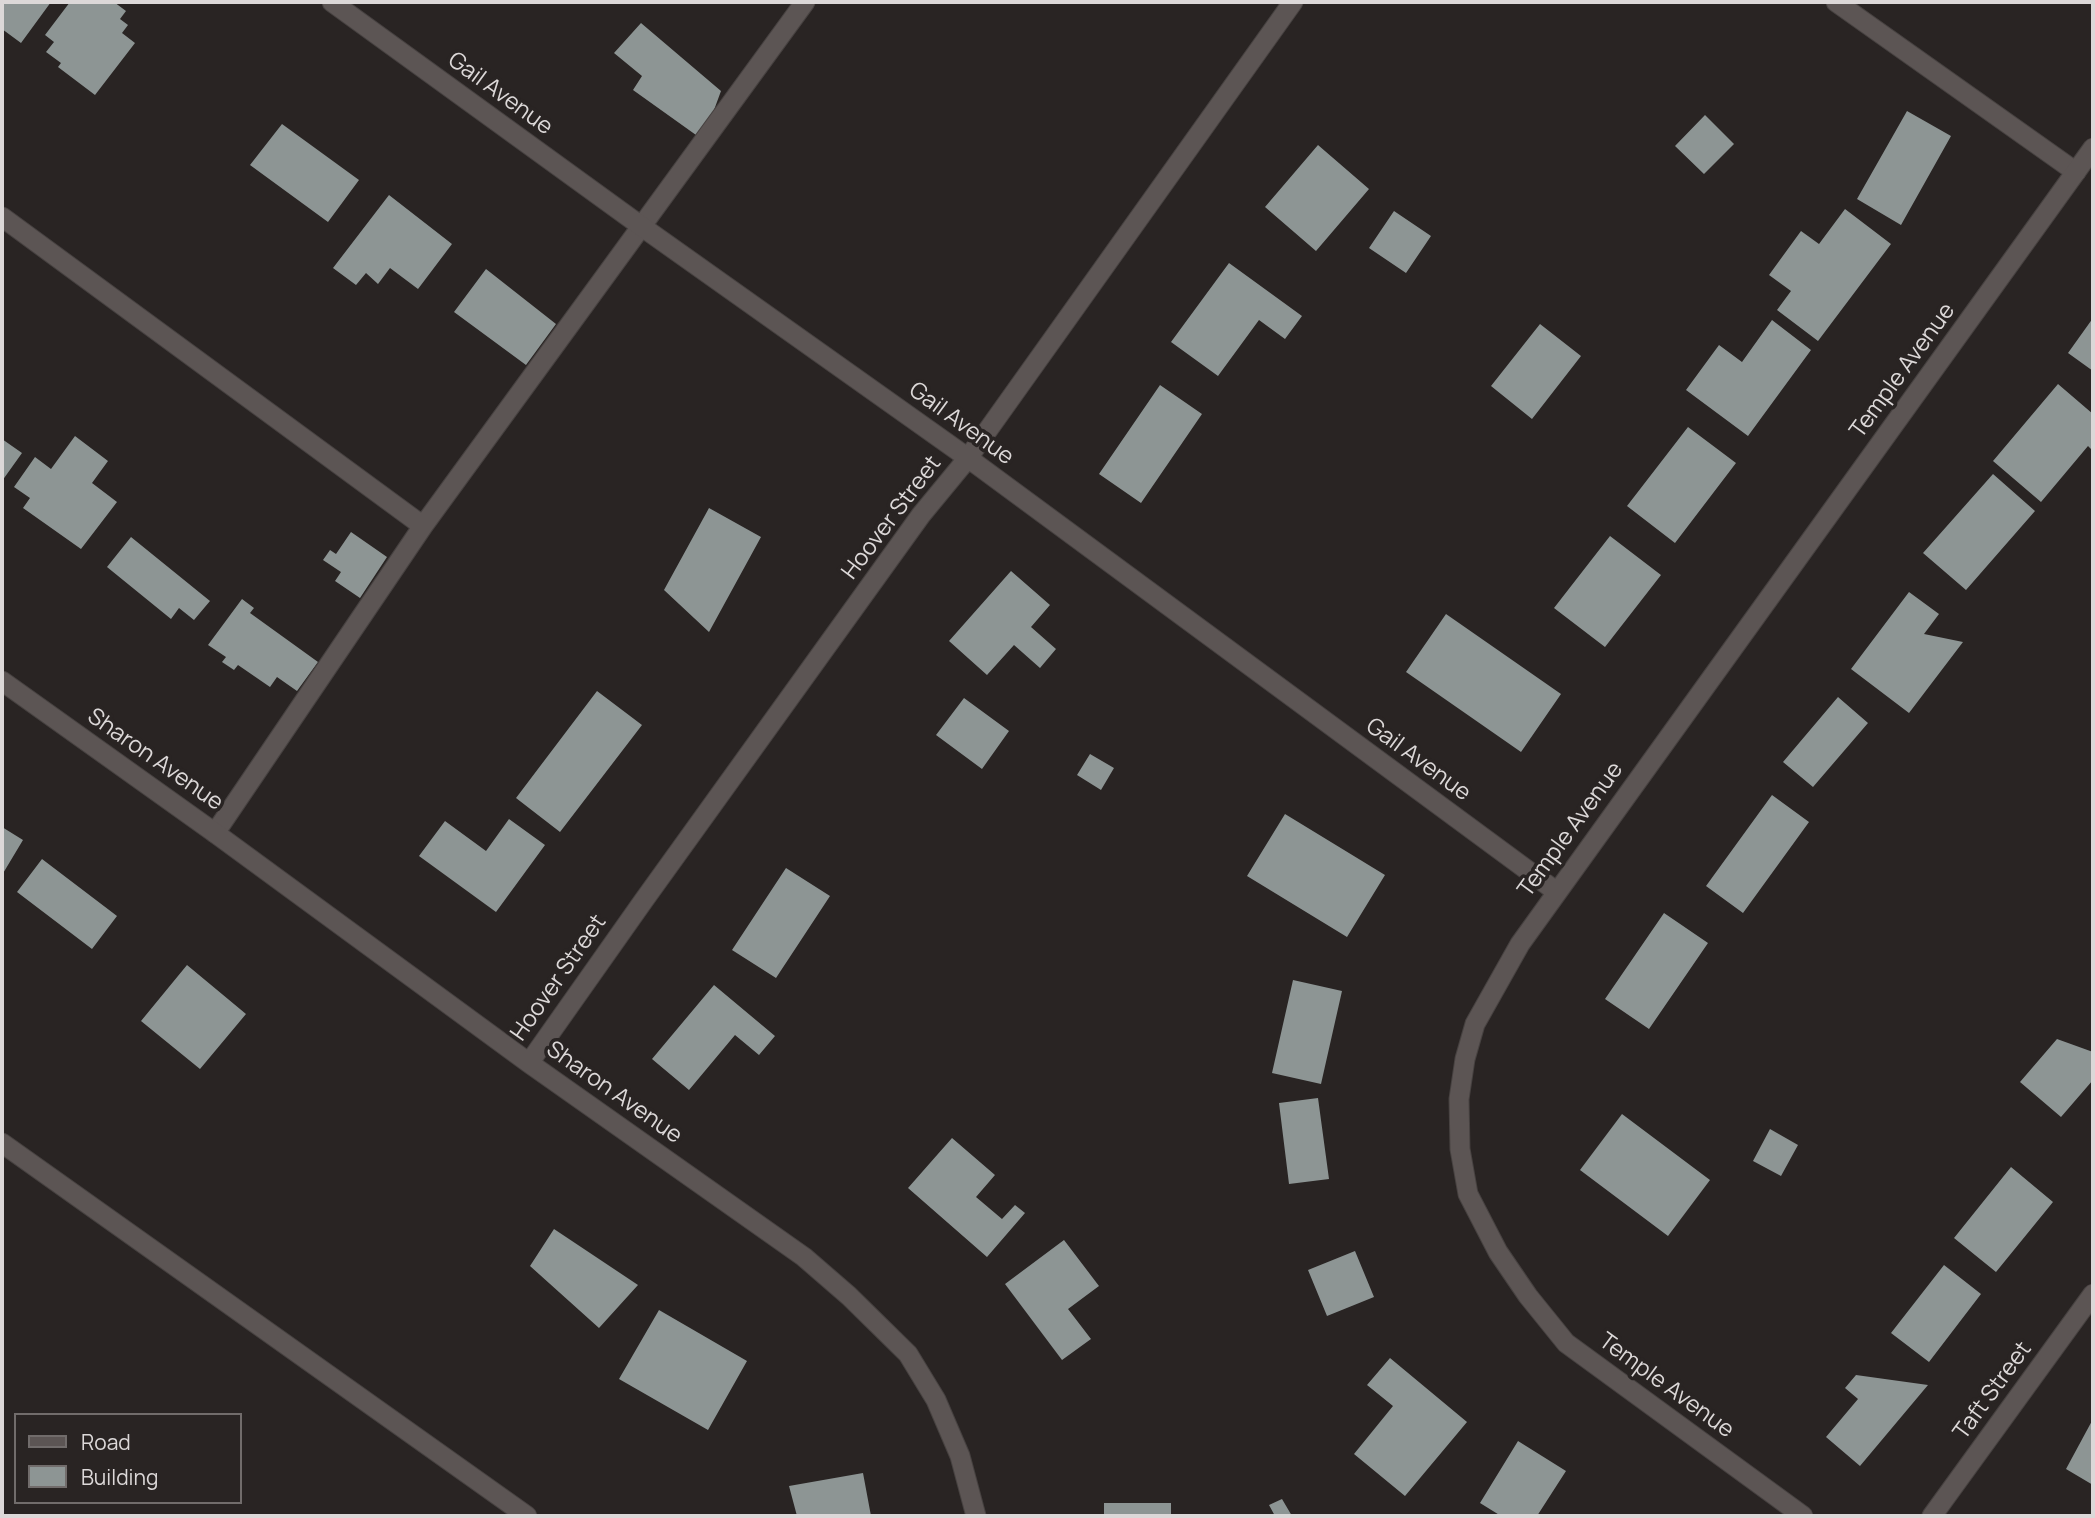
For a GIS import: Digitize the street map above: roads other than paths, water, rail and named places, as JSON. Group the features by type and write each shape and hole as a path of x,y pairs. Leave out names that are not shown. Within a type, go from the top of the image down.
{"street":[{"name":"Gail Avenue","path":"332,2 968,458 1557,892"},
{"path":"215,833 423,526 805,2"},
{"name":"Hoover Street","path":"529,1063 921,515 968,458 1293,2"},
{"path":"1836,2 2076,172"},
{"name":"Temple Avenue","path":"1803,1516 1566,1343 1528,1296 1499,1252 1468,1194 1460,1149 1460,1099 1465,1059 1475,1024 1520,944 2093,148"},
{"path":"2,217 423,526"},
{"name":"Sharon Avenue","path":"2,681 529,1063 804,1257 849,1296 908,1354 936,1400 956,1445 976,1516"},
{"path":"2,1143 527,1516"},
{"name":"Taft Street","path":"1932,1516 2093,1294"}]}
